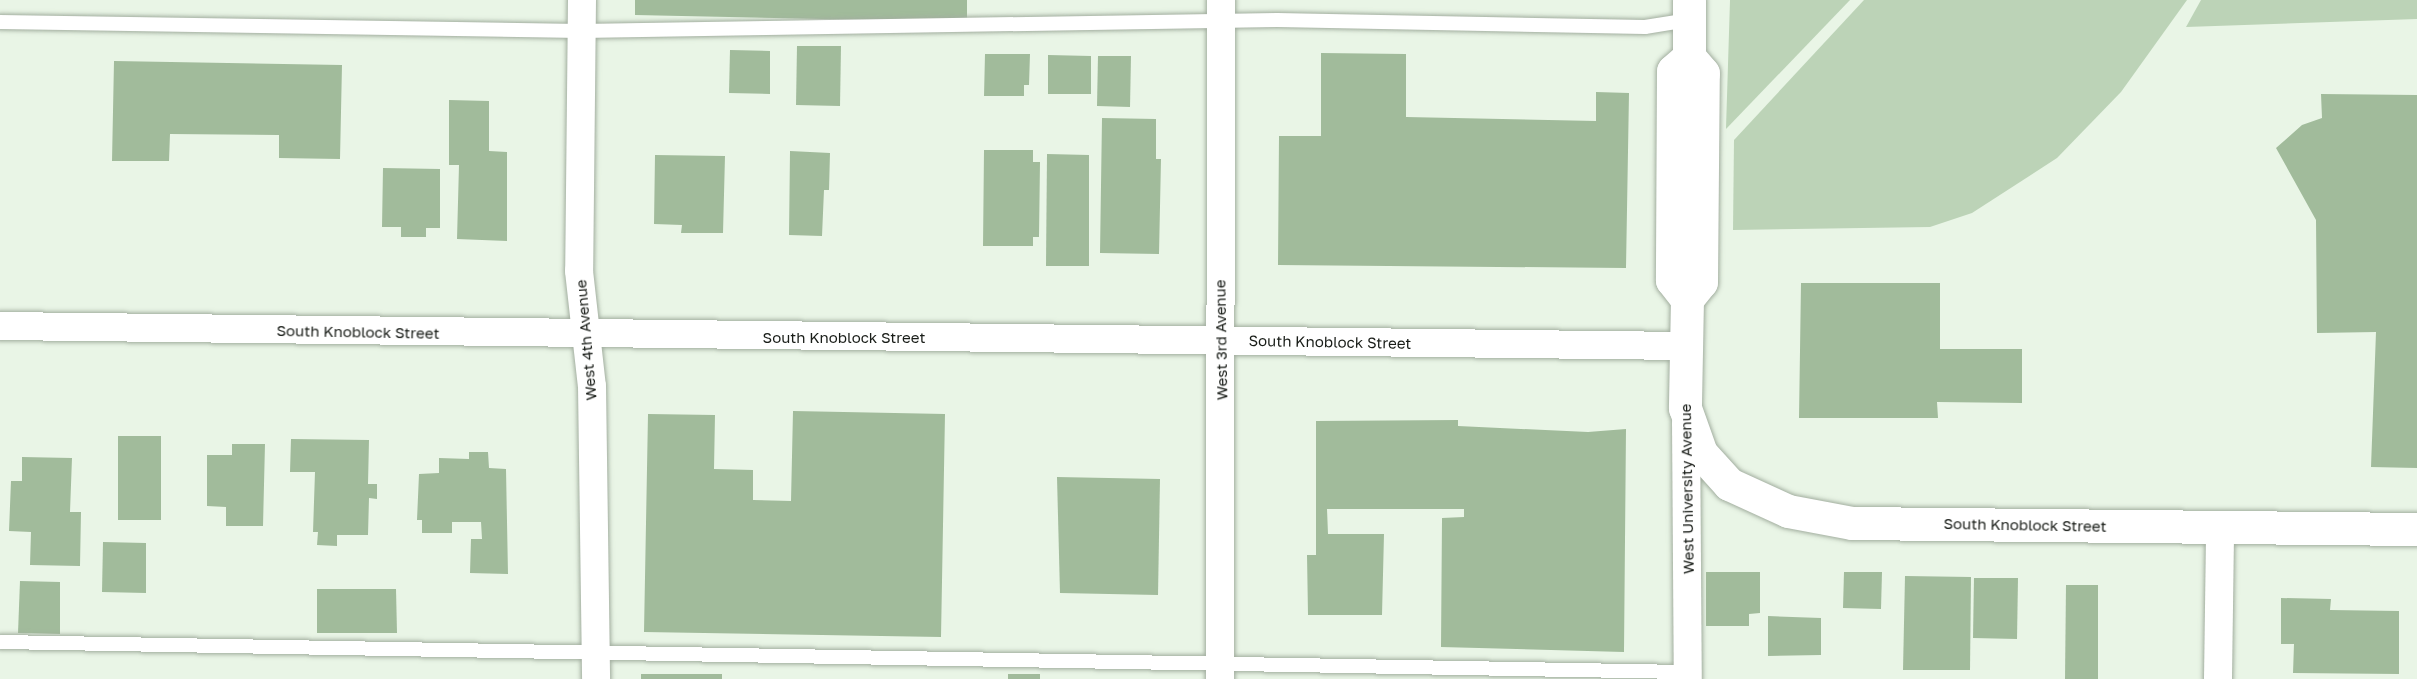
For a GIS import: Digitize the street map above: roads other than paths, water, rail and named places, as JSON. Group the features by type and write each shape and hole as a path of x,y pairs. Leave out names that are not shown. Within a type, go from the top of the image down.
{"street":[{"name":"West 4th Avenue","path":"582,0 579,272 587,336 596,666"},
{"name":"West University Avenue","path":"1688,675 1685,408 1688,346 1687,299 1701,282 1703,73 1689,57 1689,10"},
{"name":"West 3rd Avenue","path":"1220,671 1221,11"},
{"name":"South Knoblock Street","path":"0,326 587,336 1688,346"},
{"name":"South Knoblock Street","path":"1685,408 1701,453 1729,484 1788,511 1852,523 2220,530 2417,529"},
{"path":"2218,679 2220,530"}],"lane":[{"path":"0,22 581,31 1221,11 1645,27 1689,10"},
{"path":"0,642 596,666 1688,675"}]}
